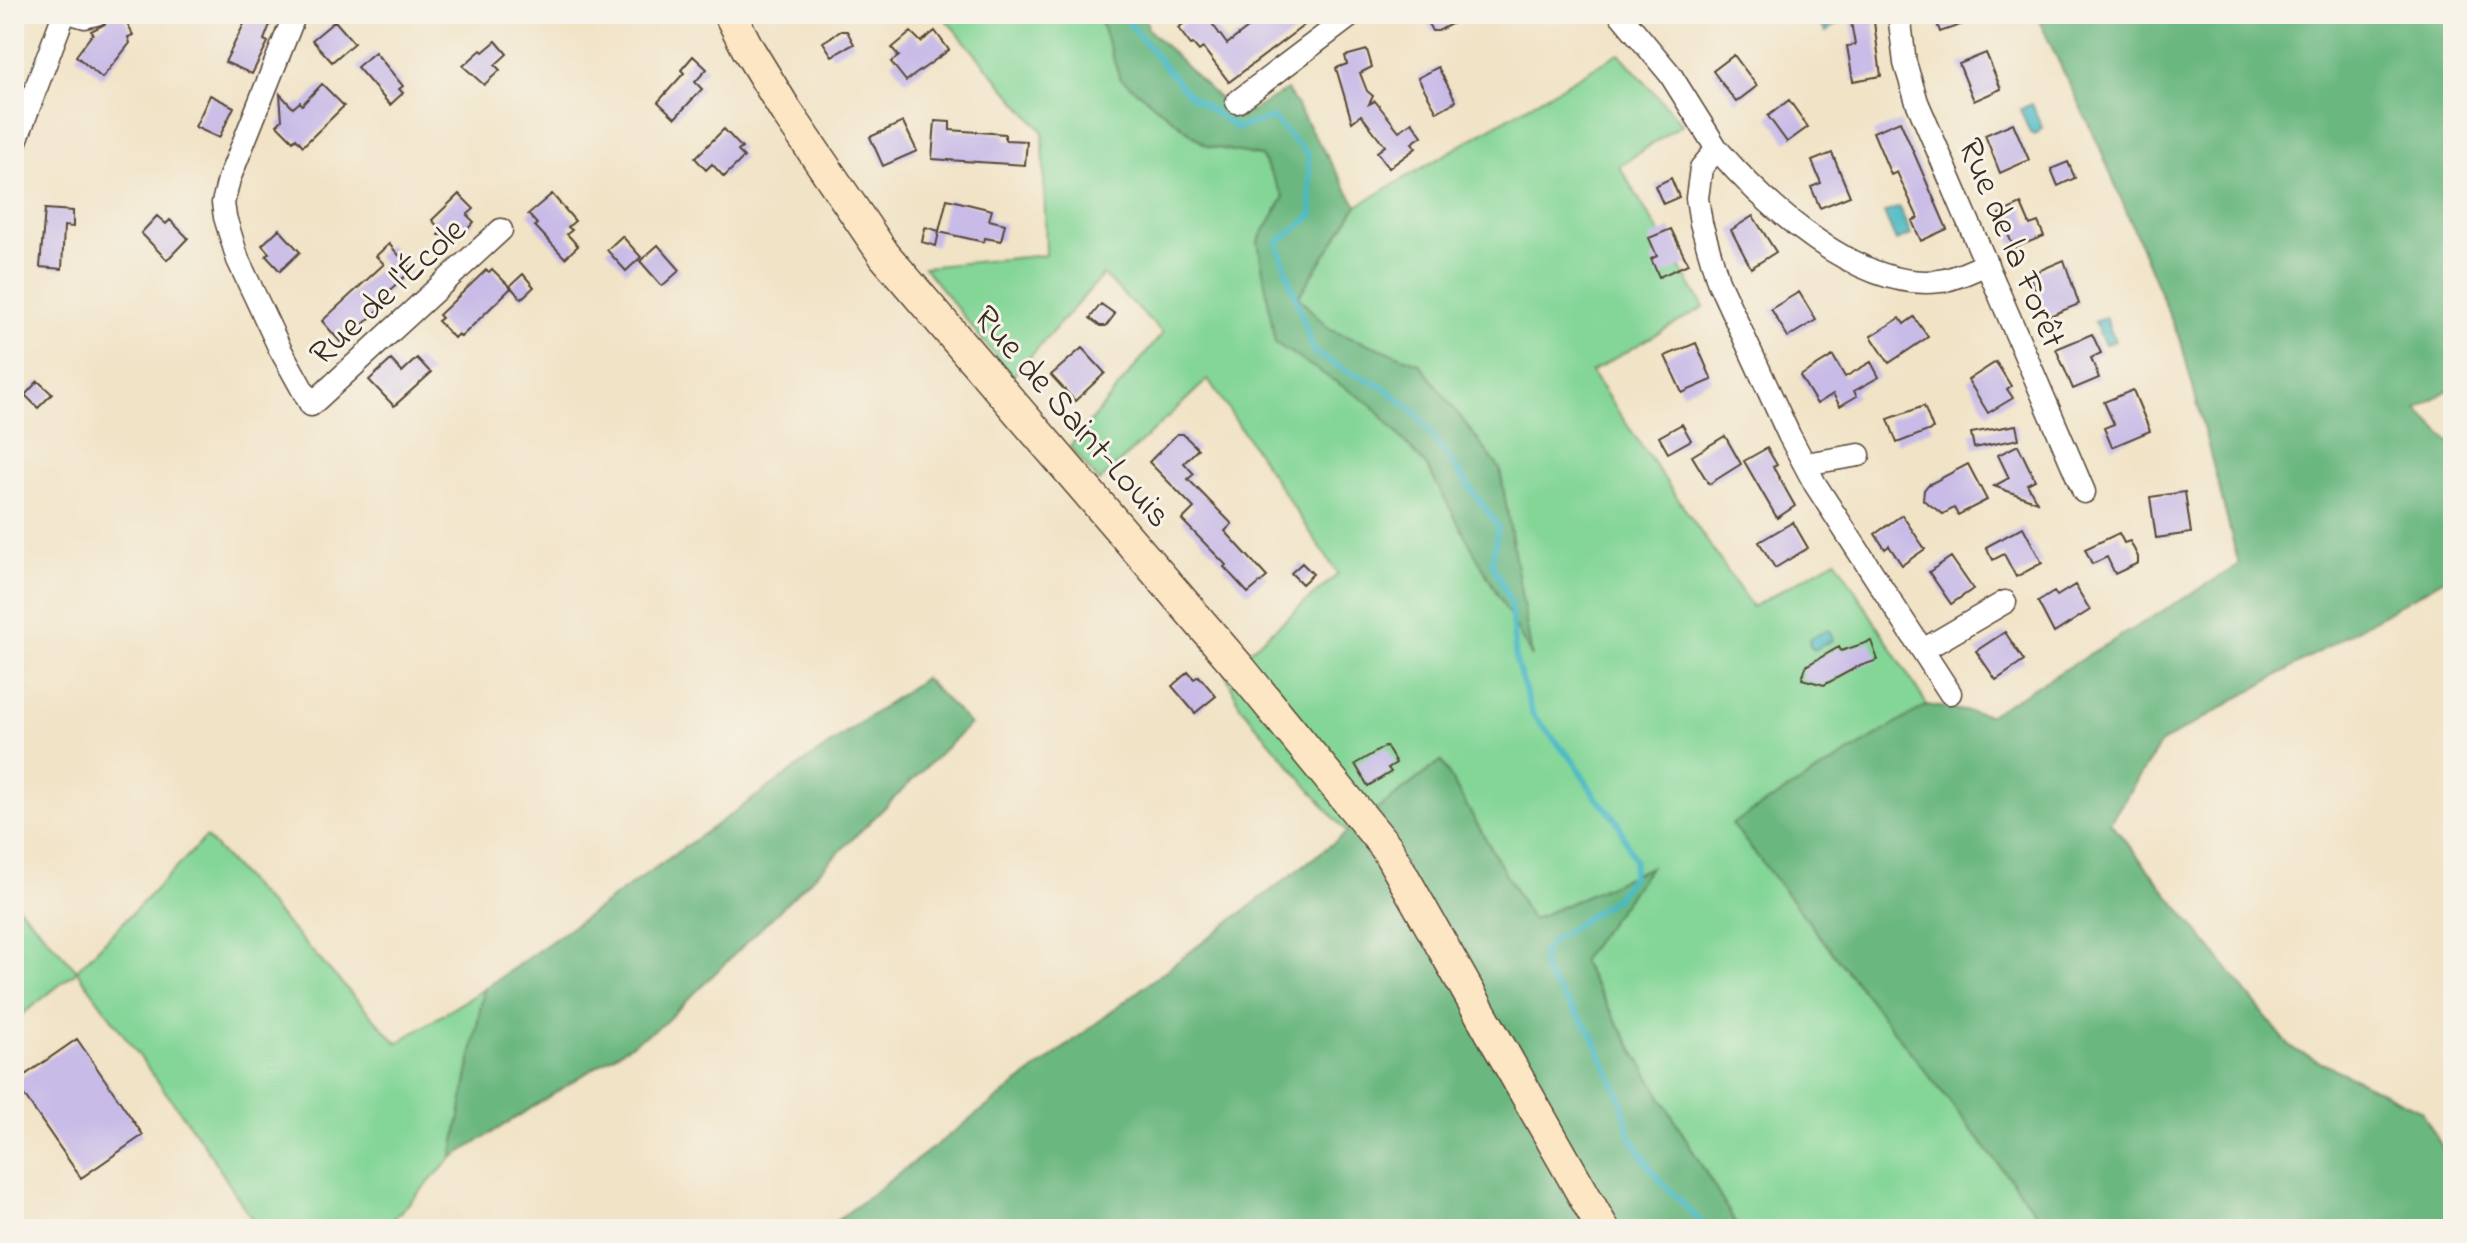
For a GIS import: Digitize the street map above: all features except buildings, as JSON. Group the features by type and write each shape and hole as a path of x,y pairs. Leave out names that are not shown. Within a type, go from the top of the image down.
{"street":[{"path":"14,146 64,14"},
{"path":"75,14 85,17 96,14"},
{"name":"Rue de l'École","path":"295,14 229,179 223,203 238,260 280,349 311,405 501,230"},
{"name":"Rue de Saint-Louis","path":"730,14 786,111 885,256 1251,681 1386,847 1603,1229"},
{"path":"1237,102 1353,14"},
{"path":"1620,14 1670,74 1717,149 1746,182 1821,244 1864,266 1908,280 1926,282 1954,278 1987,264"},
{"name":"Rue de la Forêt","path":"1899,14 1907,71 1917,102 2084,492"},
{"path":"1717,149 1701,168 1697,184 1704,234 1718,281 1830,511 1950,693"},
{"path":"1805,464 1859,455"},
{"path":"1923,650 2005,602"}],"green space":[{"path":"941,14 1098,14 1120,78 1207,146 1261,156 1284,197 1258,241 1276,343 1372,405 1428,468 1531,654 1500,469 1419,363 1330,330 1298,297 1357,206 1619,53 1682,124 1619,166 1704,307 1591,372 1752,607 1836,560 1927,705 1733,824 2049,1229 1739,1229 1581,961 1649,868 1532,920 1441,761 1347,833 1240,706 1225,672 1338,574 1208,379 1099,482 1070,446 1163,333 1103,275 1012,377 924,267 1046,255 1043,132"},
{"path":"1098,14 1145,14 1148,29 1239,118 1287,90 1357,206 1298,297 1330,330 1419,363 1500,469 1532,657 1428,468 1372,405 1275,343 1258,241 1284,197 1261,156 1207,146 1120,78"},
{"path":"2036,14 2453,14 2453,387 2417,409 2453,445 2453,574 2161,743 2110,822 2291,1048 2422,1111 2453,1167 2453,1229 2049,1229 1732,824 1927,705 1989,715 2239,565 2182,345 2100,148"},
{"path":"924,678 970,724 662,1025 452,1158 484,989"},
{"path":"1441,761 1532,920 1650,867 1581,961 1739,1229 826,1229"},
{"path":"206,837 397,1043 484,989 452,1158 384,1229 258,1229 203,1143 77,971 14,1021 14,902 77,970"}],"water":[{"path":"1829,14 1845,14 1847,17 1826,32 1818,21"},
{"path":"2032,104 2042,128 2035,135 2030,133 2020,109"},
{"path":"1899,207 1911,235 1896,241 1884,213"},
{"path":"2105,317 2115,341 2105,345 2094,322"},
{"path":"1826,630 1830,631 1833,640 1814,650 1810,639"}],"waterway":[{"path":"1124,14 1188,94 1237,128 1273,118 1308,155 1312,216 1277,243 1314,352 1382,386 1415,412 1498,526 1492,563 1510,600 1516,661 1533,715 1575,763 1595,796 1617,821 1635,861 1632,876 1616,898 1551,942 1542,955 1544,970 1591,1032 1622,1102 1630,1136 1656,1176 1708,1229"}]}
